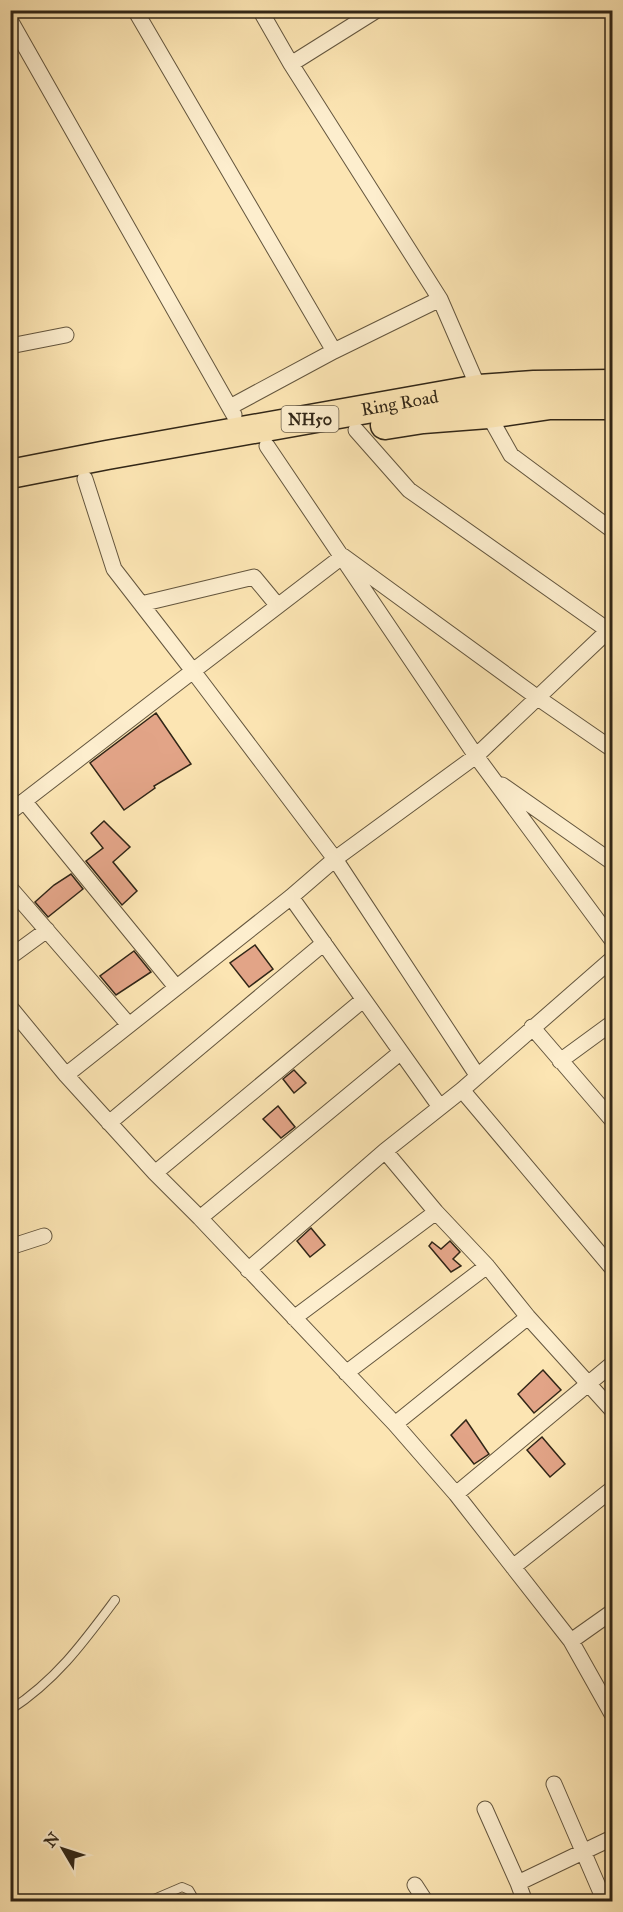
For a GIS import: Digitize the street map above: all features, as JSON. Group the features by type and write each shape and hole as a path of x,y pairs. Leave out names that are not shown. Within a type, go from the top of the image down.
{"highway":[{"name":"Ring Road","path":"10,474 106,455 236,419 484,402 550,405 612,401"},
{"name":"Ring Road","path":"10,494 106,473 423,419 484,402"}],"street":[{"path":"135,10 334,351"},
{"path":"260,10 291,64 440,299 484,402 511,455 612,530"},
{"path":"291,64 377,10"},
{"path":"10,20 236,419 334,351 440,299"},
{"path":"10,346 66,334"},
{"path":"66,1075 291,897 335,859 476,756 611,630 409,490 356,430"},
{"path":"267,446 476,756 612,940"},
{"path":"85,479 114,569 335,859 477,1075"},
{"path":"10,812 343,556"},
{"path":"343,556 612,749"},
{"path":"141,604 254,577 278,606"},
{"path":"492,778 612,862"},
{"path":"24,801 176,987"},
{"path":"10,888 129,1024"},
{"path":"291,897 440,1107"},
{"path":"10,957 47,930"},
{"path":"109,1123 324,943"},
{"path":"248,1270 385,1151 462,1090 612,959"},
{"path":"155,1173 363,999"},
{"path":"10,1007 109,1123 395,1424 456,1494 571,1641 612,1714"},
{"path":"560,1061 612,1025"},
{"path":"532,1027 612,1120"},
{"path":"200,1218 401,1052"},
{"path":"462,1090 612,1268"},
{"path":"385,1151 436,1212 487,1266 528,1317 612,1410"},
{"path":"294,1318 436,1212"},
{"path":"10,1247 44,1236"},
{"path":"346,1373 487,1266"},
{"path":"395,1424 528,1317"},
{"path":"456,1494 612,1364"},
{"path":"513,1567 612,1489"},
{"path":"571,1641 612,1612"},
{"path":"554,1784 605,1902"},
{"path":"485,1809 525,1902"},
{"path":"518,1883 612,1838"},
{"path":"415,1885 426,1902"}],"lane":[{"path":"10,1710 60,1670 115,1600"},
{"path":"147,1902 182,1887 189,1890 196,1902"}],"building":[{"path":"156,713 191,764 154,786 155,788 124,810 90,763"},
{"path":"104,821 130,847 113,862 137,891 122,905 86,861 103,848 91,833"},
{"path":"71,874 83,889 48,917 35,902"},
{"path":"255,945 273,969 249,987 230,963"},
{"path":"134,951 151,972 116,995 100,976"},
{"path":"294,1070 306,1083 294,1093 283,1079"},
{"path":"278,1106 295,1127 281,1138 263,1119"},
{"path":"311,1228 325,1245 310,1257 297,1241"},
{"path":"450,1241 460,1252 453,1259 461,1266 451,1272 429,1246 432,1242 441,1249"},
{"path":"543,1370 561,1390 534,1413 518,1394"},
{"path":"466,1420 489,1454 474,1464 451,1435"},
{"path":"542,1437 565,1464 550,1477 527,1450"}]}
